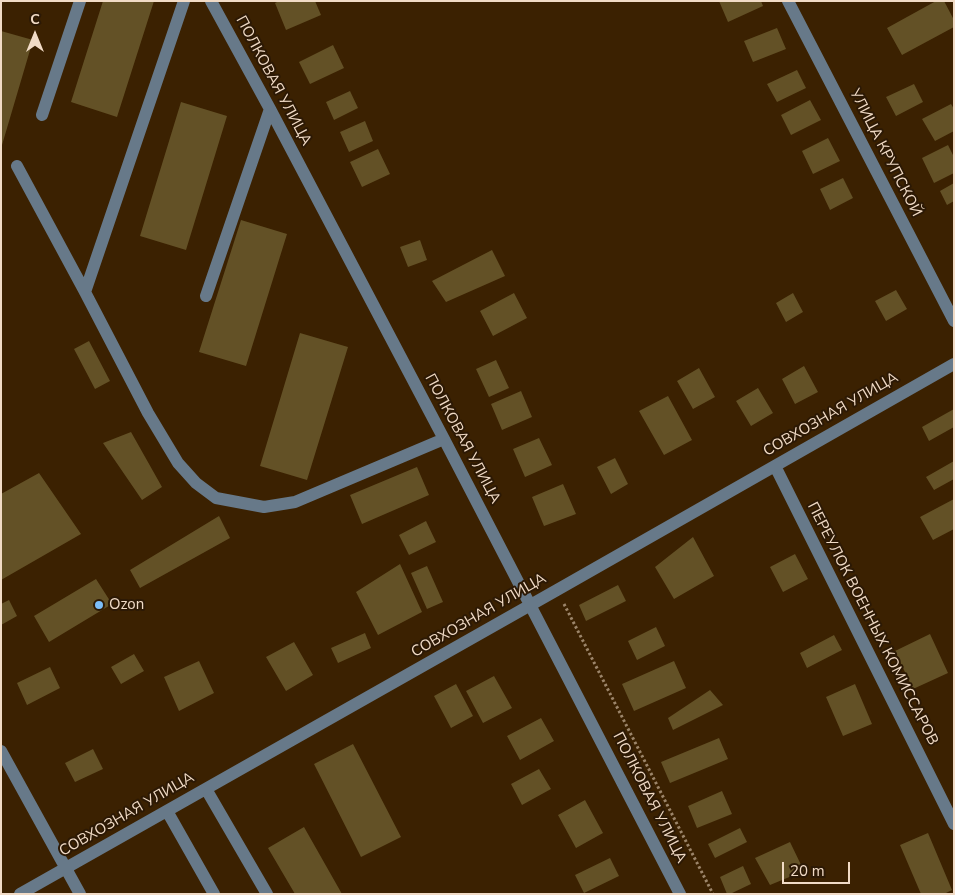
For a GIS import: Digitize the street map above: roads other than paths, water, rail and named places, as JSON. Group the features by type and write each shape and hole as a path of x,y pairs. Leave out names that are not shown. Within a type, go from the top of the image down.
{"street":[{"path":"42,115 80,1"},
{"path":"85,292 184,1"},
{"name":"ПОЛКОВАЯ УЛИЦА","path":"211,1 444,439 680,894"},
{"name":"УЛИЦА КРУПСКОЙ","path":"788,1 954,321"},
{"path":"206,296 270,109"},
{"path":"17,166 148,413 178,463 196,483 216,498 264,507 295,502 444,439"},
{"name":"СОВХОЗНАЯ УЛИЦА","path":"20,894 954,364"},
{"name":"ПЕРЕУЛОК ВОЕННЫХ КОМИССАРОВ","path":"775,466 954,824"},
{"path":"1,751 80,894"},
{"path":"206,789 268,894"},
{"path":"167,811 214,894"}],"place":[{"name":"Ozon","path":"99,605"}]}
